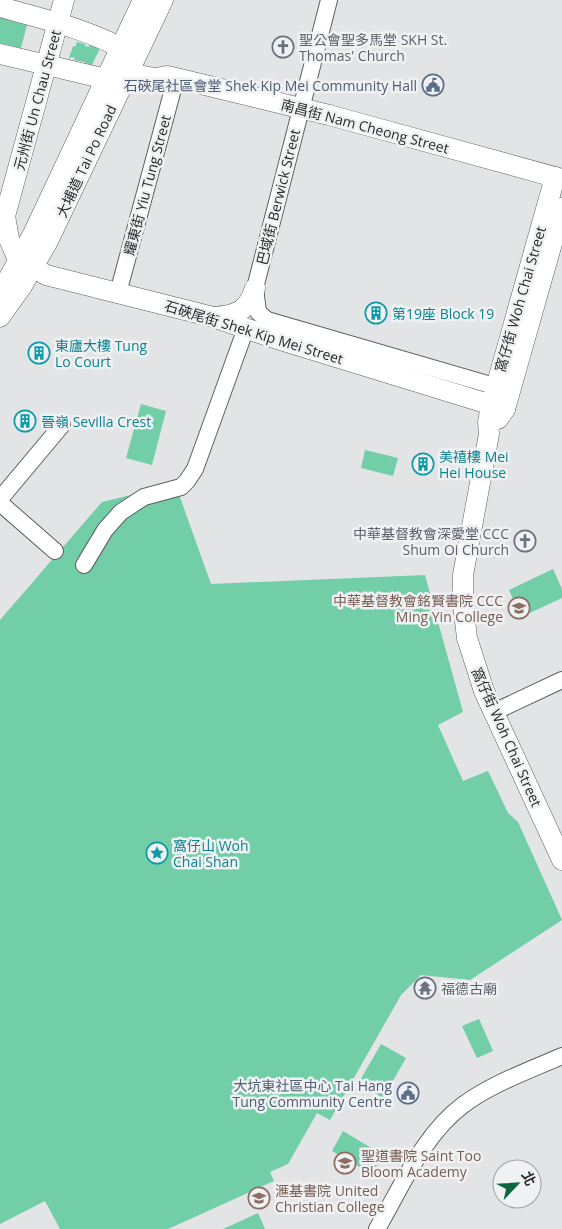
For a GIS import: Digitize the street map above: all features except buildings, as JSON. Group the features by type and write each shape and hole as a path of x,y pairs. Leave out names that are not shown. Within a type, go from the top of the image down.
{"main road":[{"name":"元州街 Un Chau Street","path":"2,222 64,0"},
{"name":"大埔道 Tai Po Road","path":"0,317 14,299 27,263 106,79 128,59 143,0"},
{"name":"大埔道 Tai Po Road","path":"0,294 48,241 128,59 163,0"},
{"name":"南昌街 Nam Cheong Street","path":"0,7 110,41 128,59 155,78 172,77 560,175"},
{"path":"0,54 106,79"},
{"name":"窩仔街 Woh Chai Street","path":"500,398 560,175"},
{"name":"窩仔街 Woh Chai Street","path":"562,208 500,398 488,422 489,434 463,575 463,604 467,638 482,686 562,860"},
{"path":"2,222 14,251 27,263"},
{"name":"石硤尾街 Shek Kip Mei Street","path":"27,263 46,275 213,317 246,328 500,398"},
{"path":"213,317 229,315 242,309 249,303 255,288"}],"street":[{"name":"巴域街 Berwick Street","path":"279,323 260,315 255,288 329,0"},
{"name":"耀東街 Yiu Tung Street","path":"118,293 172,77"},
{"name":"石硤尾街 Shek Kip Mei Street","path":"279,323 500,398"},
{"path":"84,565 98,552 105,530 121,512 144,497 181,487 190,477 195,469 246,328"},
{"path":"55,551 0,501 62,425"},
{"path":"494,712 562,680"},
{"path":"377,1229 431,1137 454,1112 487,1090 562,1056"}],"green space":[{"path":"0,18 27,25 21,48 0,43"},
{"path":"77,42 85,44 85,46 89,47 89,45 100,48 92,65 74,60 75,58 69,58 73,46 75,47"},
{"path":"141,404 166,411 152,465 126,458"},
{"path":"365,450 398,458 393,476 361,468"},
{"path":"177,489 211,584 425,575 463,712 438,725 463,781 488,771 508,813 518,822 562,920 470,980 421,975 401,995 330,1120 317,1113 288,1164 270,1172 274,1181 168,1229 60,1229 45,1201 0,1224 0,620 102,502 135,494"},
{"path":"553,569 562,589 562,598 521,617 509,590"},
{"path":"479,1019 493,1051 477,1058 462,1026"},
{"path":"381,1044 406,1058 383,1098 358,1084"},
{"path":"343,1131 383,1155 372,1174 332,1151"},
{"path":"258,1213 265,1229 223,1229"}],"place":[{"name":"聖公會聖多馬堂 SKH St. Thomas' Church","path":"283,47"},
{"name":"石硤尾社區會堂 Shek Kip Mei Community Hall","path":"433,85"},
{"name":"第19座 Block 19","path":"376,313"},
{"name":"東廬大樓 Tung Lo Court","path":"39,353"},
{"name":"晉嶺 Sevilla Crest","path":"25,421"},
{"name":"美禧樓 Mei Hei House","path":"423,464"},
{"name":"中華基督教會深愛堂 CCC Shum Oi Church","path":"525,541"},
{"name":"中華基督教會銘賢書院 CCC Ming Yin College","path":"519,608"},
{"name":"窩仔山 Woh Chai Shan","path":"157,853"},
{"name":"福德古廟","path":"425,988"},
{"name":"大坑東社區中心 Tai Hang Tung Community Centre","path":"408,1093"},
{"name":"聖道書院 Saint Too Bloom Academy","path":"345,1163"},
{"name":"滙基書院 United Christian College","path":"259,1198"}]}
